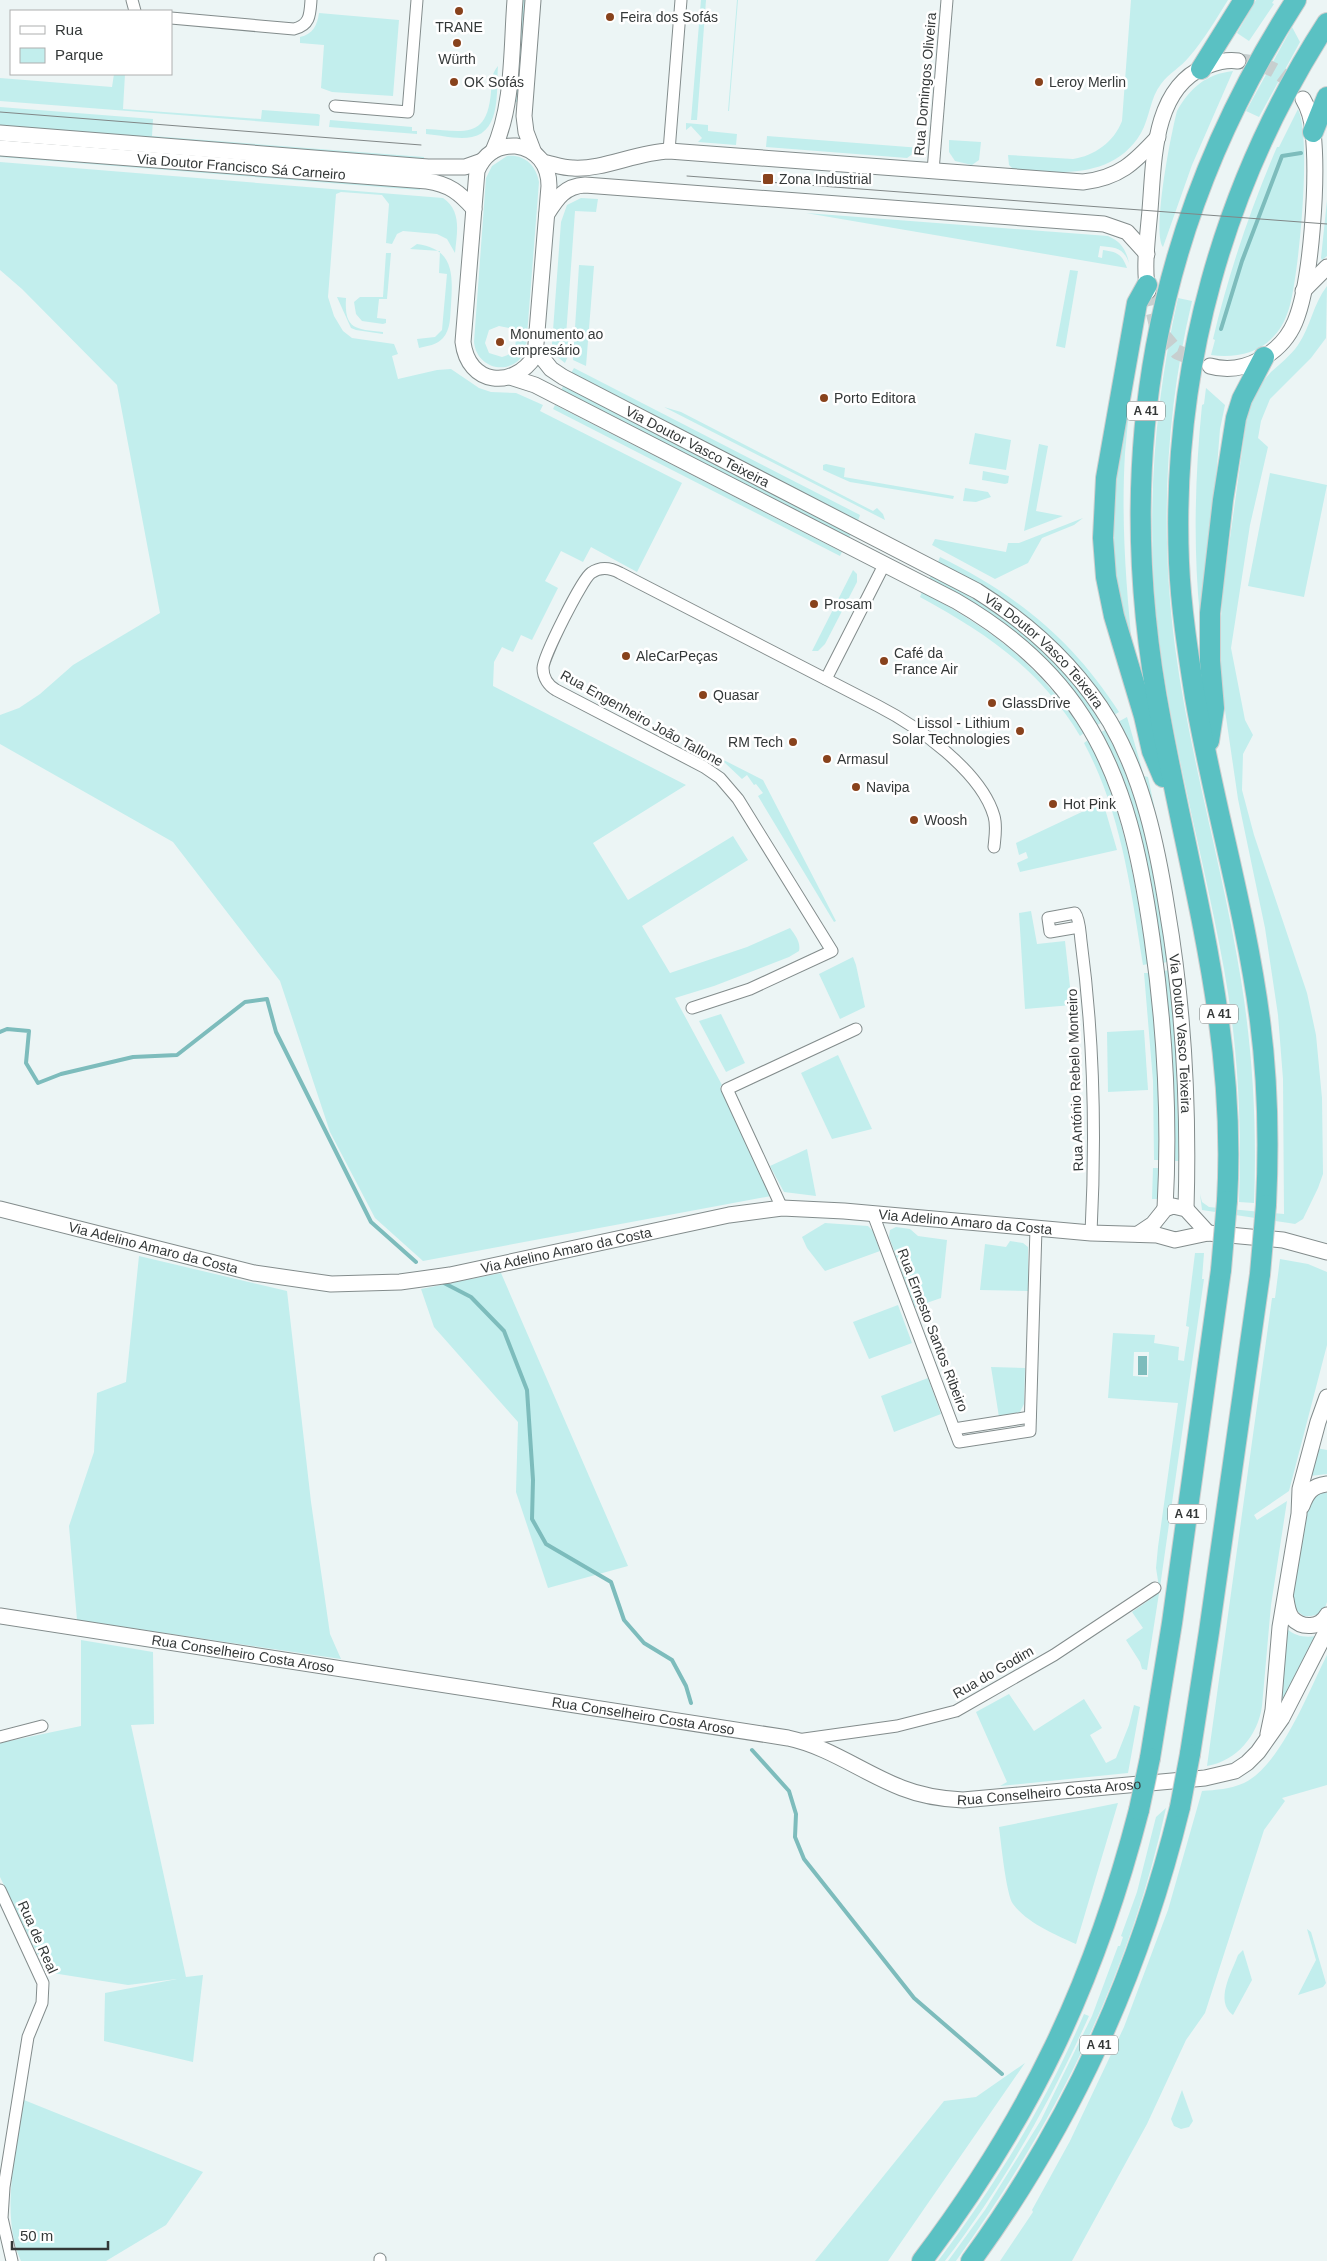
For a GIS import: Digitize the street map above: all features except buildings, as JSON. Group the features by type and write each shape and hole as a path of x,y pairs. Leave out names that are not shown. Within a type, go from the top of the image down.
{"highway":[{"path":"1201,69 1244,0"},
{"name":"A 41","path":"922,2261 957,2214 997,2154 1050,2059 1082,1988 1107,1920 1139,1810 1150,1758 1172,1623 1221,1270 1227,1201 1228,1100 1220,1014 1207,940 1159,712 1143,600 1140,553 1140,489 1146,404 1165,302 1196,198 1240,96 1291,7"},
{"name":"A 41","path":"971,2261 1020,2190 1048,2144 1103,2035 1146,1926 1169,1850 1180,1807 1200,1693 1260,1274 1266,1205 1268,1128 1260,1021 1250,962 1195,698 1179,565 1178,492 1185,403 1206,294 1237,200 1269,126 1307,55 1327,23"},
{"path":"1314,132 1327,96"},
{"path":"1148,288 1138,303 1106,478 1103,538 1106,577 1114,616 1152,751 1184,830"},
{"path":"1207,755 1214,708 1210,661 1210,614 1224,500 1239,408 1264,357"}],"main road":[{"name":"Via Doutor Vasco Teixeira","path":"515,0 504,124 476,177 464,350 468,362 482,374 500,378 510,377 535,385 972,611 1006,634 1036,660 1064,691 1082,715 1114,774 1129,818 1137,855 1158,985 1166,1097 1162,1213"},
{"path":"510,377 520,373 530,364 536,350 547,214 549,179 526,132 524,116 533,0"},
{"path":"1148,288 1147,254 1153,171 1158,137 1165,109 1177,89 1187,78 1201,69 1222,61 1238,61"},
{"path":"1210,366 1233,367 1264,357 1277,348 1286,338 1294,323 1303,291 1312,220 1314,132 1311,116 1303,99"},
{"name":"Via Doutor Francisco Sá Carneiro","path":"0,133 428,167 465,167 502,147 516,146 539,158 566,167 583,168 644,154 669,151 1064,181 1096,181 1112,176 1137,160 1158,137"},
{"name":"Via Doutor Francisco Sá Carneiro","path":"0,148 427,181 448,186 457,191 474,209"},
{"path":"1314,170 1327,187"},
{"path":"547,214 560,195 566,190 584,185 1104,224 1127,232 1147,254"},
{"path":"1303,291 1327,267"},
{"name":"Via Doutor Vasco Teixeira","path":"536,350 543,361 556,374 984,595 1040,637 1069,666 1100,707 1117,735 1133,770 1157,854 1176,965 1186,1080 1188,1213"},
{"path":"884,565 894,548"},
{"path":"1138,1234 1173,1206 1188,1213 1208,1234"},
{"name":"Via Adelino Amaro da Costa","path":"0,1209 254,1273 331,1284 366,1284 450,1275 729,1215 782,1208 1090,1233 1164,1236 1174,1240 1185,1236 1208,1234 1283,1240 1327,1252"},
{"path":"1162,1213 1159,1228 1164,1236"},
{"path":"1185,1236 1192,1227 1188,1213"},
{"name":"Rua Conselheiro Costa Aroso","path":"1327,1397 1325,1418 1327,1433"},
{"name":"Rua Conselheiro Costa Aroso","path":"1266,1740 1273,1710 1284,1593 1302,1480 1327,1397"},
{"name":"Rua Conselheiro Costa Aroso","path":"1298,1514 1309,1491 1318,1485 1327,1484"},
{"name":"Rua Conselheiro Costa Aroso","path":"1284,1593 1288,1612 1294,1620 1301,1624 1311,1626 1319,1624 1327,1615"},
{"name":"Rua Conselheiro Costa Aroso","path":"0,1616 797,1740 837,1755 903,1788 934,1797 963,1800 1221,1776 1236,1771 1247,1763 1282,1718 1327,1630"}],"street":[{"path":"172,18 294,29 306,24 310,17 311,0"},
{"path":"335,106 408,112 417,0"},
{"path":"669,151 681,0"},
{"name":"Rua Domingos Oliveira","path":"933,171 947,0"},
{"path":"826,679 884,565"},
{"name":"Rua Engenheiro João Tallone","path":"692,1008 750,989 832,951 744,808 727,784 704,766 553,688 548,682 543,672 546,656 586,578 597,570 609,568 826,679 909,724 936,744 963,769 978,787 994,817 996,832 994,847"},
{"name":"Rua António Rebelo Monteiro","path":"1079,927 1090,1032 1094,1145 1090,1233"},
{"path":"782,1208 728,1089 856,1029"},
{"name":"Rua Ernesto Santos Ribeiro","path":"873,1214 954,1428 1030,1417 1036,1228"},
{"name":"Rua do Godim","path":"797,1740 897,1726 956,1711 1054,1654 1155,1588"},
{"path":"0,1737 42,1726"},
{"name":"Rua de Real","path":"0,1890 43,1983 42,2003 28,2037 4,2187 2,2218 12,2261"}],"green space":[{"path":"522,0 525,0 518,102 514,102"},
{"path":"701,0 706,0 697,120 691,120"},
{"path":"737,0 738,0 728,111"},
{"path":"1131,0 1228,0 1210,29 1186,61 1157,89 1141,133 1130,148 1116,159 1101,166 1084,170 1049,172 1013,169 1009,165 1008,155 1073,159 1096,151 1114,135 1122,121"},
{"path":"1256,0 1274,0 1272,3 1274,4 1249,41 1237,33"},
{"path":"319,13 399,20 393,96 332,92 321,88 324,45 300,43 300,37 314,29"},
{"path":"1292,27 1300,42 1259,117 1246,111"},
{"path":"498,66 496,108 493,118 482,133 472,137 461,138 426,134 426,129 462,131 479,125 489,107 492,78"},
{"path":"1233,71 1192,165 1163,247 1160,237 1161,203 1177,111 1187,95 1207,79"},
{"path":"114,75 125,75 123,109 261,119 262,110 318,114 320,115 319,126 0,101 0,78 112,87"},
{"path":"0,107 153,119 152,136 424,157 424,160 0,127"},
{"path":"1298,109 1302,124 1304,147 1303,205 1294,288 1290,305 1282,326 1261,347 1237,355 1211,355 1215,340 1213,339 1226,290 1249,218 1277,147 1279,147"},
{"path":"330,120 412,127 412,131 417,131 417,134 329,127"},
{"path":"686,123 708,125 708,131 737,134 736,145 698,142 702,138 691,126 686,130"},
{"path":"767,136 921,148 907,158 766,147"},
{"path":"949,140 981,142 979,160 972,165 955,161 949,152"},
{"path":"0,154 420,187 420,190 0,157"},
{"path":"507,156 519,157 532,166 539,182 526,348 515,364 506,367 489,365 482,360 474,342 486,178 492,166","holes":["499,326 509,328 516,341 511,353 502,357 489,353 485,343 489,330"]},
{"path":"0,162 443,198 449,203 456,216 455,253 447,239 437,234 403,231 397,234 392,244 386,243 389,204 382,195 341,192 336,194 328,297 334,316 343,331 352,338 394,344 398,354 392,356 398,379 437,370 451,369 479,388 491,392 516,393 543,405 540,411 682,483 637,572 591,547 583,562 561,551 545,581 558,588 532,640 521,635 513,652 502,647 494,662 493,686 686,785 593,843 628,900 733,836 748,860 642,926 670,973 747,947 790,928 797,939 799,951 789,957 714,986 675,998 722,1085 720,1087 771,1196 423,1261 375,1218 330,1132 280,981 173,842 0,744 0,715 19,708 40,694 73,665 160,613 117,385 22,289 0,270"},
{"path":"581,198 598,199 596,212 575,211 566,336 568,337 568,356 565,363 555,355 552,344 561,222 567,205"},
{"path":"1327,200 1327,256 1322,260 1321,258"},
{"path":"806,213 1108,236 1122,246 1129,263 1121,251 1110,247 1100,246 1098,257 1102,258 1103,250 1115,253 1121,257 1127,268"},
{"path":"417,244 429,247 437,251 410,249"},
{"path":"386,253 391,253 387,299 379,299 377,318 386,319 386,323 362,321 356,314 354,302 360,297 383,297"},
{"path":"440,253 445,257 451,273 452,294 449,327 441,340 432,345 419,348 417,339 435,337 442,330 447,274 439,273"},
{"path":"579,265 594,266 586,366 573,360"},
{"path":"1070,270 1078,271 1065,348 1056,346"},
{"path":"1327,286 1326,338 1311,358 1270,399 1261,421 1258,438 1268,447 1250,525 1231,648 1245,720 1253,735 1243,754 1242,790 1254,835 1307,993 1316,1035 1322,1098 1323,1174 1303,1219 1295,1224 1202,1210 1200,1194 1202,1202 1209,1207 1284,1214 1283,1079 1278,1015 1265,928 1238,799 1221,683 1220,631 1223,589 1247,415 1263,382 1298,345 1318,300"},
{"path":"337,297 346,298 347,316 354,326 383,332 383,334 351,328"},
{"path":"1178,298 1192,301 1176,387 1171,430 1167,517 1170,604 1181,689 1234,938 1249,1036 1255,1147 1254,1203 1239,1202 1240,1143 1238,1085 1229,998 1216,926 1178,753 1157,622 1152,540 1154,459 1163,378"},
{"path":"1141,336 1130,409 1124,478 1125,554 1133,654 1110,567 1112,479"},
{"path":"574,368 860,515 858,521 571,373"},
{"path":"563,386 851,534 849,538 561,391"},
{"path":"1206,388 1225,405 1220,429 1215,492 1200,617 1196,564 1196,485 1202,405 1204,404"},
{"path":"555,405 842,552 840,556 553,409"},
{"path":"664,407 681,412 873,511 877,508 883,514 885,520"},
{"path":"975,433 1011,440 1006,470 969,464"},
{"path":"1039,444 1048,446 1036,511 1063,516 1024,531"},
{"path":"823,465 845,468 844,477 954,496 953,499 850,482 823,470"},
{"path":"983,471 1009,476 1008,483 982,480"},
{"path":"1270,473 1327,485 1304,597 1248,586"},
{"path":"965,488 988,492 991,497 976,502 963,501"},
{"path":"1083,518 1074,525 1042,538 1028,563 995,579 932,545 935,539 1006,552 1008,543 1019,543"},
{"path":"940,557 994,587 1041,621 1082,663 1119,712 1114,715 1078,666 1037,626 991,593 938,562"},
{"path":"853,570 857,574 857,582 825,644 818,651 812,651"},
{"path":"931,575 982,604 1005,619 1027,637 1067,676 1085,698 1101,723 1097,725 1061,677 1023,640 980,609 929,579"},
{"path":"922,592 972,621 1013,651 1050,687 1084,733 1080,736 1047,691 1010,655 967,624 920,597"},
{"path":"1127,717 1144,776 1148,777 1160,834 1141,768 1118,722"},
{"path":"1105,730 1130,785 1147,843 1159,902 1167,962 1163,963 1155,903 1143,844 1126,787 1101,732"},
{"path":"1088,740 1101,767 1120,821 1139,906 1148,964 1143,965 1129,880 1116,824 1097,769 1084,743"},
{"path":"706,751 763,780 836,921 834,922 758,796 763,793 747,775 742,779 724,762"},
{"path":"1103,802 1117,850 1020,872 1017,863 1028,858 1026,852 1019,855 1016,843"},
{"path":"1031,911 1037,944 1065,941 1072,1005 1025,1009 1019,913"},
{"path":"853,957 865,1007 840,1019 819,974"},
{"path":"1169,970 1176,1048 1179,1161 1175,1161 1173,1064 1164,971"},
{"path":"1144,973 1149,973 1158,1066 1159,1160 1154,1160 1153,1081"},
{"path":"721,1014 745,1063 726,1072 699,1021"},
{"path":"1144,1030 1148,1090 1108,1092 1107,1032"},
{"path":"838,1055 872,1129 832,1139 801,1073"},
{"path":"807,1149 816,1196 784,1192 770,1166"},
{"path":"1153,1168 1159,1168 1158,1199 1152,1199"},
{"path":"825,1223 868,1226 873,1231 880,1251 825,1271 807,1248 802,1237"},
{"path":"896,1227 910,1229 918,1236 947,1240 941,1298 915,1307 889,1237 890,1230"},
{"path":"1010,1241 1023,1243 1028,1247 1028,1291 980,1290 985,1244 1006,1247"},
{"path":"1195,1253 1204,1253 1202,1279 1204,1279 1147,1670 1142,1669 1140,1662 1126,1640 1143,1628 1132,1612 1152,1598 1159,1587 1156,1568 1158,1547 1178,1403 1108,1398 1113,1333 1155,1335 1154,1343 1179,1347 1178,1360 1184,1361 1189,1327 1186,1326","holes":["1134,1352 1149,1352 1148,1377 1133,1376"]},
{"path":"139,1256 287,1291 311,1502 330,1634 341,1659 77,1620 69,1526 94,1452 97,1393 126,1382"},
{"path":"1280,1259 1308,1264 1327,1272 1327,1345 1289,1491 1254,1515 1257,1520 1287,1501 1271,1605 1260,1717 1251,1736 1237,1752 1228,1759 1207,1766 1272,1298 1275,1298"},
{"path":"501,1273 628,1566 548,1588 516,1492 518,1422 434,1327 421,1289"},
{"path":"898,1305 912,1343 869,1359 853,1322"},
{"path":"991,1367 1025,1368 1024,1404 1020,1412 999,1417"},
{"path":"928,1378 941,1414 894,1432 881,1396"},
{"path":"1316,1448 1327,1450 1327,1474 1310,1476"},
{"path":"1327,1493 1327,1602 1319,1614 1304,1616 1294,1609 1291,1596 1306,1509 1316,1495"},
{"path":"1287,1629 1300,1636 1316,1636 1280,1710"},
{"path":"81,1640 153,1652 154,1724 131,1725 186,1977 203,1975 193,2062 104,2041 105,1993 177,1979 128,1985 46,1972 0,1877 0,1743 81,1726"},
{"path":"1327,1655 1327,1785 1282,1798 1285,1801 1264,1830 1205,2013 1186,2040 1147,2124 1072,2261 1000,2261 1033,2212 1032,2210 1070,2141 1124,2027 1168,1910 1202,1791 1218,1790 1244,1783 1257,1774 1270,1761 1292,1726"},
{"path":"1009,1694 1034,1731 1084,1699 1102,1728 1090,1735 1106,1763 1116,1758 1129,1725 1134,1705 1140,1707 1128,1773 1000,1786 1007,1782 976,1712"},
{"path":"1118,1803 1076,1944 1034,1923 1013,1904 1006,1879 999,1827"},
{"path":"1166,1808 1132,1930 1110,1989 1085,2045 1057,2101 1026,2155 956,2261 948,2261 985,2210 1041,2120 1092,2016 1123,1937 1121,1936 1137,1892 1156,1817"},
{"path":"1307,1929 1311,1932 1326,1983 1323,1987 1298,1995 1316,1960"},
{"path":"1243,1950 1252,1980 1233,2015 1225,2002 1226,1986 1238,1955"},
{"path":"1084,2014 1089,2016 1042,2112 1024,2143 986,2203 945,2261 938,2261 980,2203 1019,2142 1054,2079"},
{"path":"1025,2063 888,2261 815,2261 944,2101 976,2097"},
{"path":"1182,2090 1193,2121 1189,2127 1181,2129 1174,2126 1171,2119"},
{"path":"24,2100 203,2172 166,2225 106,2261 21,2261 11,2224 11,2203 14,2160"}],"shaded area":[{"path":"1138,1356 1147,1356 1147,1375 1138,1375"}],"waterway":[{"path":"1221,329 1242,261 1282,156 1301,153"},
{"path":"0,1032 7,1029 29,1031 26,1063 38,1083 61,1074 133,1057 177,1055 245,1002 267,999 276,1032 371,1222 416,1262"},
{"path":"444,1283 471,1297 504,1331 527,1390 533,1480 532,1519 546,1544 611,1582 624,1620 644,1643 672,1660 686,1686 691,1703"},
{"path":"752,1750 789,1791 796,1814 795,1837 804,1859 914,1998 1002,2074"}],"tunnel":[{"path":"1238,61 1256,63 1271,68 1284,77 1296,90"},
{"path":"1148,291 1157,328 1177,352 1202,362"}],"tram line":[{"path":"0,112 421,145"},
{"path":"687,176 1327,224"}],"place":[{"name":"TRANE","path":"459,11"},
{"name":"Feira dos Sofás","path":"610,17"},
{"name":"Würth","path":"457,43"},
{"name":"OK Sofás","path":"454,82"},
{"name":"Leroy Merlin","path":"1039,82"},
{"name":"Zona Industrial","path":"768,179"},
{"name":"Monumento ao empresário","path":"500,342"},
{"name":"Porto Editora","path":"824,398"},
{"name":"Prosam","path":"814,604"},
{"name":"AleCarPeças","path":"626,656"},
{"name":"Café da France Air","path":"884,661"},
{"name":"Quasar","path":"703,695"},
{"name":"GlassDrive","path":"992,703"},
{"name":"Lissol - Lithium Solar Technologies","path":"1020,731"},
{"name":"RM Tech","path":"793,742"},
{"name":"Armasul","path":"827,759"},
{"name":"Navipa","path":"856,787"},
{"name":"Hot Pink","path":"1053,804"},
{"name":"Woosh","path":"914,820"}]}
